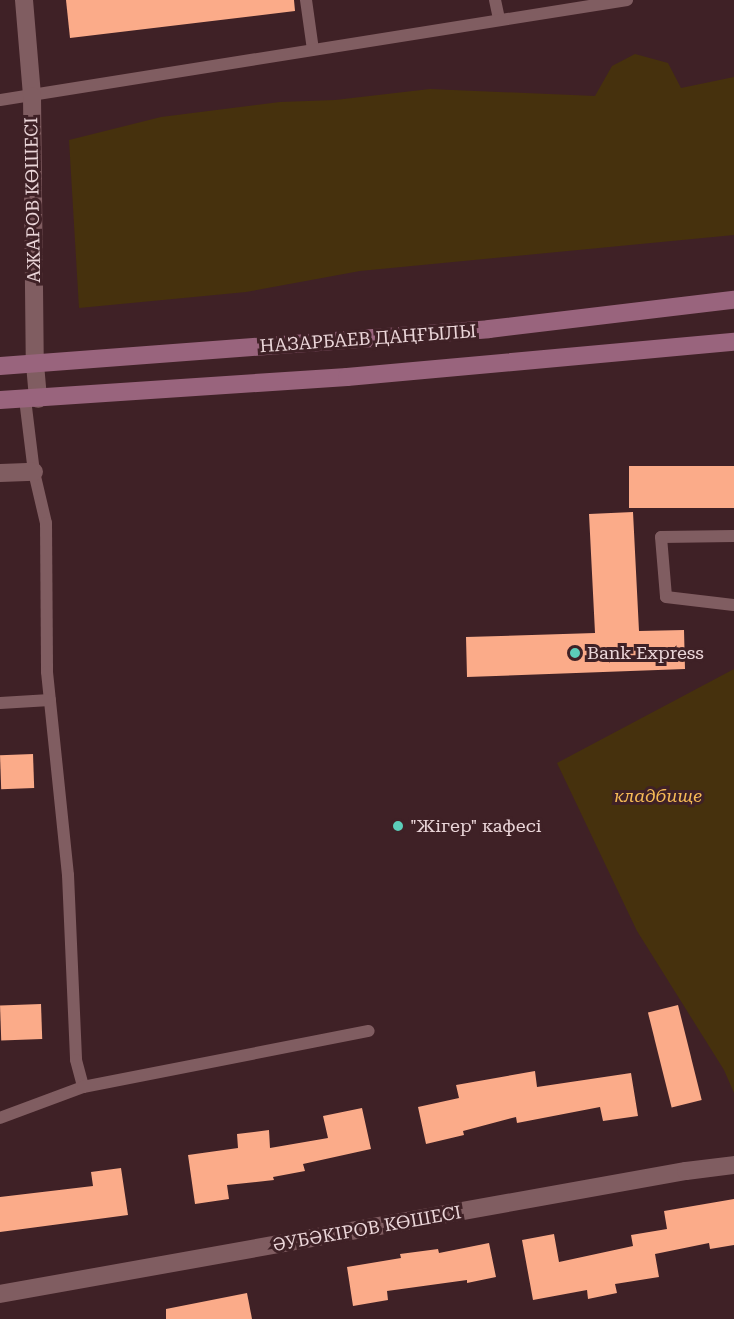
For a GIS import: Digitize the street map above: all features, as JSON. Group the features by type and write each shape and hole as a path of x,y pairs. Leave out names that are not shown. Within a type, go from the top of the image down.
{"main road":[{"name":"НАЗАРБАЕВ ДАҢҒЫЛЫ","path":"0,366 489,329 734,300"},
{"name":"НАЗАРБАЕВ ДАҢҒЫЛЫ","path":"0,400 347,377 734,342"}],"street":[{"name":"АЖАРОВ КӨШЕСІ","path":"24,0 32,96 35,364 31,399"},
{"path":"0,473 34,472"},
{"name":"ӘУБӘКІРОВ КӨШЕСІ","path":"0,1294 734,1165"}],"lane":[{"path":"306,0 313,50"},
{"path":"495,0 499,19"},
{"path":"0,100 627,0"},
{"path":"31,399 34,472 46,523 50,700 68,875 76,1060 83,1087"},
{"path":"734,536 661,537 666,597 734,605"},
{"path":"0,703 50,700"},
{"path":"0,1118 83,1087 369,1031"}],"green space":[{"path":"635,54 668,63 681,88 734,77 734,235 360,271 246,292 79,308 69,140 161,117 280,102 335,100 430,89 595,96 612,66"},
{"name":"кладбище","path":"734,669 734,1093 724,1070 637,931 557,763"}],"building":[{"path":"66,0 294,0 295,11 70,38"},
{"path":"629,466 734,466 734,508 629,508"},
{"name":"Bank Express","path":"633,512 639,631 684,630 685,669 467,677 466,637 595,633 589,514"},
{"path":"33,754 34,788 1,789 0,755"},
{"path":"41,1004 42,1039 1,1040 0,1005"},
{"path":"678,1005 702,1100 672,1108 648,1012"},
{"path":"535,1071 537,1087 631,1073 638,1116 603,1121 600,1107 517,1123 516,1117 463,1131 464,1135 426,1144 418,1107 459,1098 456,1085"},
{"path":"362,1108 371,1149 303,1164 305,1171 273,1177 274,1180 227,1185 229,1199 195,1204 188,1155 238,1148 237,1134 269,1130 270,1148 328,1138 323,1116"},
{"path":"121,1168 128,1215 0,1232 0,1197 93,1186 91,1172"},
{"path":"734,1199 734,1245 710,1249 709,1243 655,1254 659,1277 615,1284 617,1293 588,1299 587,1290 533,1300 522,1240 554,1234 559,1262 633,1246 631,1235 667,1229 664,1211"},
{"path":"489,1243 496,1277 467,1283 467,1280 387,1291 388,1300 353,1306 347,1267 401,1258 400,1254 438,1249 439,1253"},
{"path":"247,1293 252,1319 166,1319 166,1309"}],"place":[{"name":"Bank Express","path":"575,653"},
{"name":"\"Жігер\" кафесі","path":"398,826"}]}
